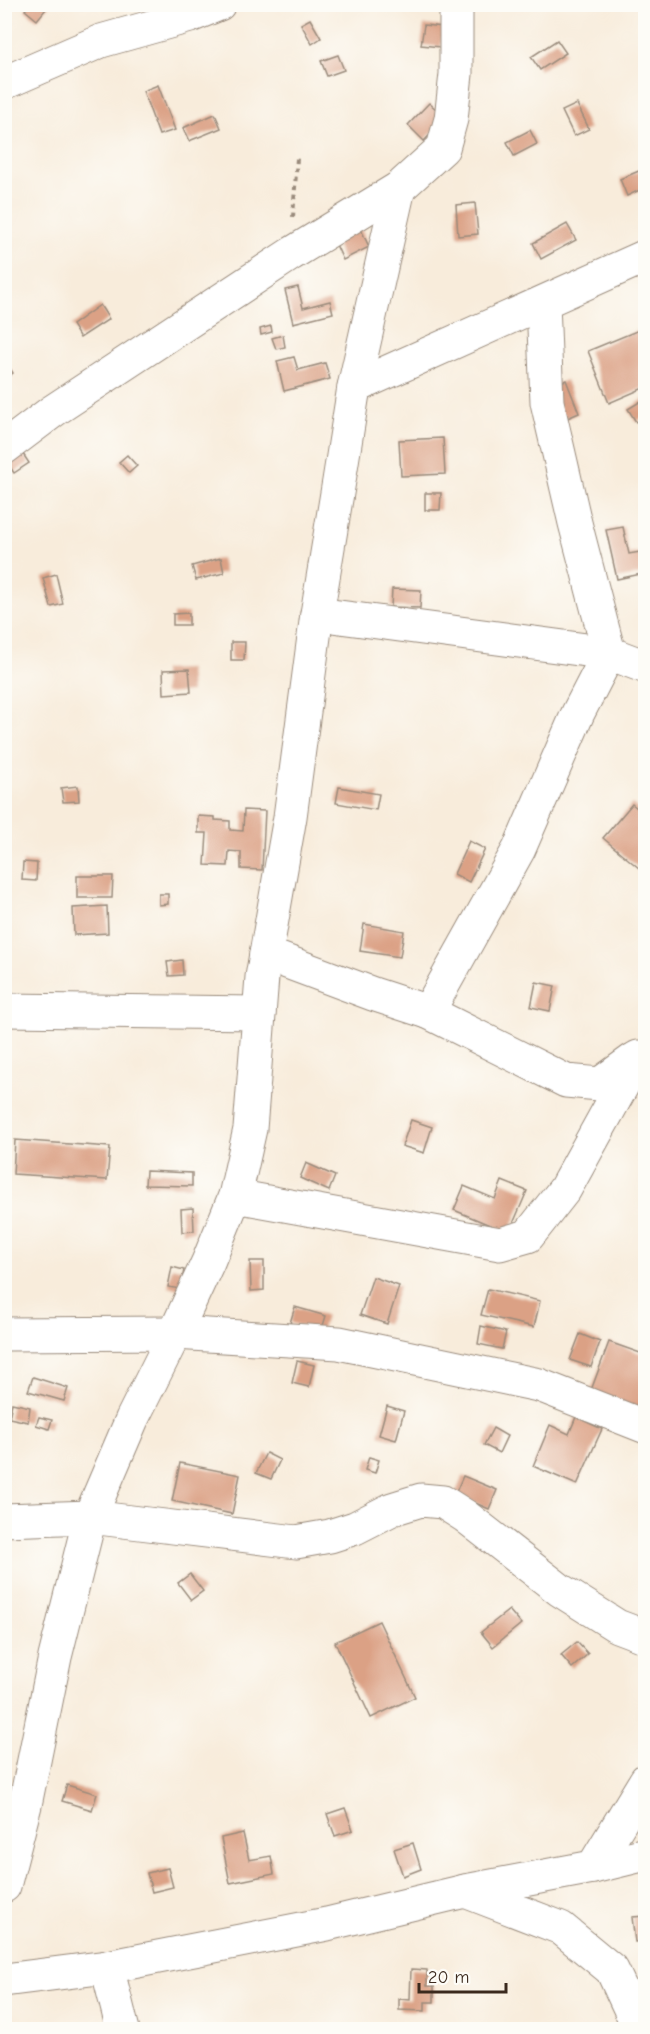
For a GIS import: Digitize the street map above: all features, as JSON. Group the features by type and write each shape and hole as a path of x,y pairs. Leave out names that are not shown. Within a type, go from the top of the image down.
{"street":[{"path":"4,83 101,41 190,16 219,4"},
{"path":"4,448 53,411 291,254 399,188 443,148 451,119 456,75 456,4"},
{"path":"4,1886 25,1805 55,1657 90,1517 132,1419 175,1333 235,1196 250,1129 266,954 290,817 317,614 354,387 399,188"},
{"path":"354,387 645,256"},
{"path":"428,1012 519,849 579,713 609,653 575,523 547,402 543,303"},
{"path":"317,614 609,653 645,668"},
{"path":"266,954 428,1012 566,1081 600,1084 642,1053"},
{"path":"4,1010 259,1013"},
{"path":"235,1196 501,1244 528,1236 565,1189 642,1053"},
{"path":"4,1334 175,1333 349,1345 539,1385 645,1426"},
{"path":"4,1520 90,1517 296,1542 338,1534 392,1509 421,1500 443,1502 465,1516 560,1590 617,1626 645,1637"},
{"path":"593,1867 645,1780"},
{"path":"4,1980 106,1967 327,1924 465,1891 593,1867 645,1854"},
{"path":"465,1891 561,1928 612,1970 640,2030"},
{"path":"106,1967 123,2030"}],"path":[{"path":"291,254 297,158"}],"building":[{"path":"30,4 50,4 37,20 25,10"},
{"path":"310,19 321,38 312,44 301,24"},
{"path":"424,25 443,27 441,47 421,45"},
{"path":"557,40 566,53 540,70 531,57"},
{"path":"338,55 344,70 327,76 321,61"},
{"path":"158,85 175,130 159,135 143,91"},
{"path":"429,103 446,118 424,141 408,125"},
{"path":"577,104 589,129 574,136 562,111"},
{"path":"215,114 221,128 189,141 183,128"},
{"path":"530,130 537,144 514,156 507,142"},
{"path":"646,168 646,187 627,196 620,179"},
{"path":"475,203 478,234 458,236 456,205"},
{"path":"567,224 576,240 541,259 533,243"},
{"path":"360,227 369,247 343,260 334,240"},
{"path":"298,287 303,308 330,301 333,313 293,323 285,290"},
{"path":"100,305 109,319 80,338 72,325"},
{"path":"271,326 272,332 261,335 260,329"},
{"path":"646,327 646,387 609,403 588,351"},
{"path":"283,335 285,347 276,349 272,338"},
{"path":"294,357 298,370 325,363 330,379 284,391 277,361"},
{"path":"4,359 13,373 4,379"},
{"path":"566,380 579,413 563,420 550,387"},
{"path":"646,398 646,416 636,422 628,409"},
{"path":"443,438 445,474 401,476 399,440"},
{"path":"23,454 29,463 14,473 8,464"},
{"path":"127,455 137,466 129,473 119,462"},
{"path":"425,493 441,493 440,510 425,510"},
{"path":"623,527 629,554 646,551 646,573 617,579 606,530"},
{"path":"221,558 224,573 196,580 192,566"},
{"path":"56,574 63,604 51,607 43,578"},
{"path":"392,589 421,590 420,608 391,607"},
{"path":"189,613 189,625 173,625 173,614"},
{"path":"231,642 245,642 244,660 231,660"},
{"path":"189,669 191,692 164,694 163,670"},
{"path":"78,786 79,801 63,802 61,788"},
{"path":"339,787 379,794 376,810 336,803"},
{"path":"632,804 646,815 646,874 603,838"},
{"path":"244,810 265,811 262,870 241,869 241,852 229,851 228,866 205,865 207,833 198,833 198,816 230,821 230,830 243,831"},
{"path":"469,841 485,849 469,882 454,874"},
{"path":"23,862 37,863 36,881 22,880"},
{"path":"77,876 113,876 112,898 77,898"},
{"path":"159,894 168,894 168,904 159,905"},
{"path":"107,906 108,933 74,935 73,908"},
{"path":"364,924 404,931 400,957 360,951"},
{"path":"182,960 183,975 169,976 167,962"},
{"path":"536,982 555,986 550,1011 531,1007"},
{"path":"411,1120 432,1127 424,1153 402,1146"},
{"path":"15,1140 110,1147 107,1180 13,1174"},
{"path":"306,1163 335,1176 329,1191 300,1178"},
{"path":"146,1171 192,1173 192,1186 145,1185"},
{"path":"502,1181 527,1191 509,1233 454,1210 464,1186 495,1199"},
{"path":"193,1208 194,1231 182,1232 181,1209"},
{"path":"250,1261 264,1261 264,1290 251,1291"},
{"path":"172,1267 184,1270 180,1289 168,1287"},
{"path":"373,1277 399,1286 387,1324 360,1315"},
{"path":"488,1289 540,1301 534,1327 481,1315"},
{"path":"295,1307 326,1316 321,1332 290,1323"},
{"path":"481,1326 506,1332 502,1349 478,1344"},
{"path":"580,1334 600,1342 591,1367 570,1360"},
{"path":"609,1342 646,1355 646,1414 590,1393"},
{"path":"297,1361 314,1365 309,1387 292,1383"},
{"path":"33,1377 68,1388 64,1401 28,1391"},
{"path":"12,1403 30,1407 28,1422 9,1418"},
{"path":"387,1406 404,1411 396,1440 379,1435"},
{"path":"39,1417 52,1420 49,1429 36,1425"},
{"path":"576,1417 602,1429 577,1485 533,1466 550,1425 569,1434"},
{"path":"493,1428 507,1436 499,1453 484,1445"},
{"path":"266,1453 280,1460 271,1479 256,1473"},
{"path":"369,1457 379,1460 375,1473 365,1470"},
{"path":"180,1463 240,1475 232,1514 172,1501"},
{"path":"463,1476 497,1490 489,1509 455,1494"},
{"path":"190,1574 203,1591 191,1600 178,1583"},
{"path":"509,1610 521,1624 493,1647 481,1632"},
{"path":"379,1621 415,1697 371,1718 335,1642"},
{"path":"577,1642 588,1654 572,1668 561,1655"},
{"path":"67,1785 97,1794 92,1810 62,1801"},
{"path":"345,1808 353,1830 335,1836 327,1814"},
{"path":"243,1833 249,1860 271,1856 274,1874 230,1883 221,1838"},
{"path":"413,1843 421,1869 403,1876 394,1849"},
{"path":"168,1868 173,1887 152,1892 147,1873"},
{"path":"646,1916 646,1941 635,1942 632,1917"},
{"path":"411,1969 427,1970 427,1986 434,1986 434,2002 425,2002 425,2011 399,2010 399,1999 410,2000"}]}
